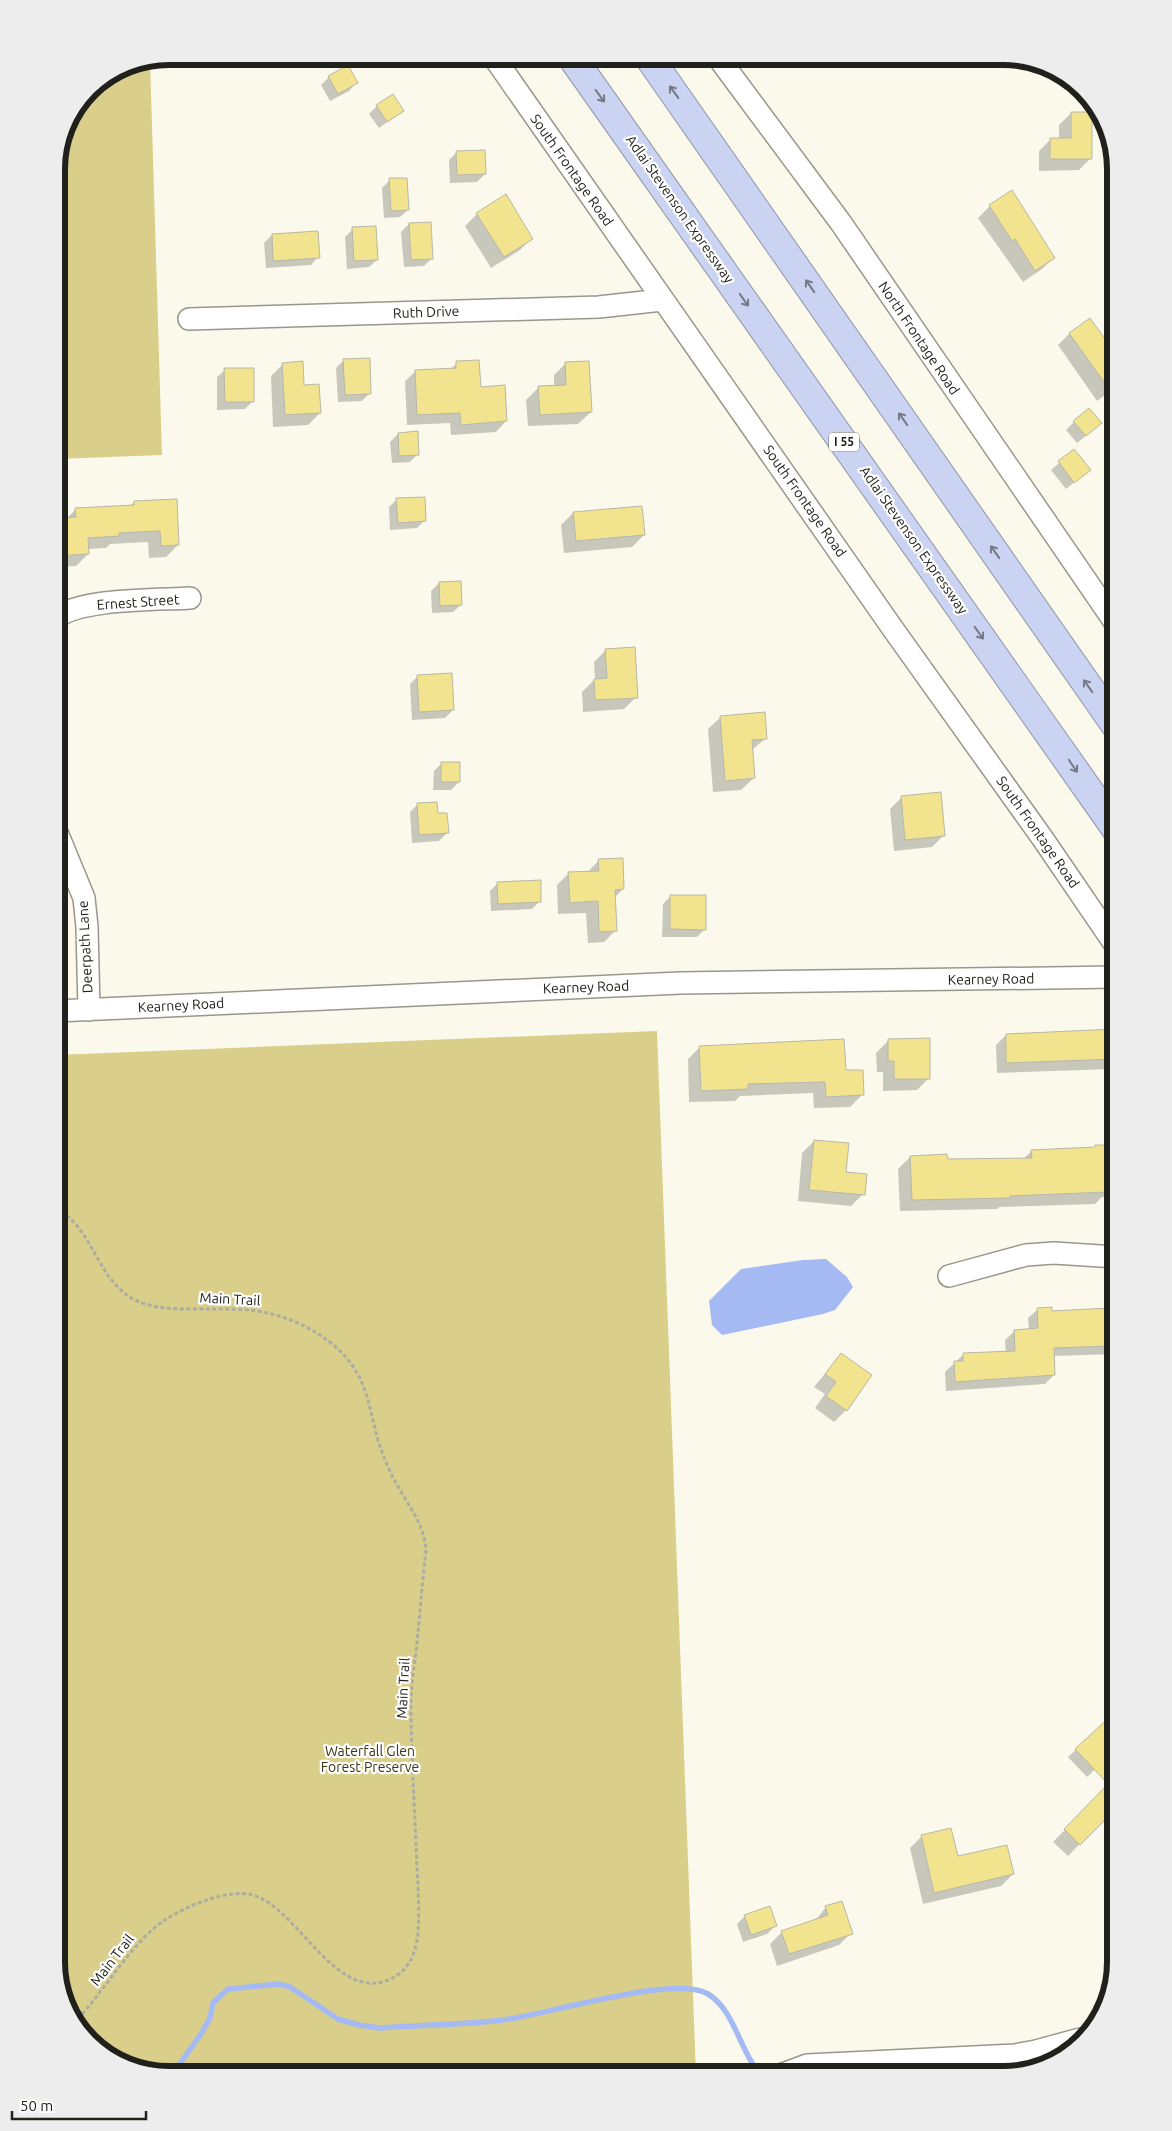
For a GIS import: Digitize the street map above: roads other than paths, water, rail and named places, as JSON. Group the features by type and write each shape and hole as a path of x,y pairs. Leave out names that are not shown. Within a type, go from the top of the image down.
{"highway":[{"name":"Adlai Stevenson Expressway","path":"577,65 1107,816"},
{"path":"654,65 1107,713"}],"street":[{"name":"South Frontage Road","path":"499,65 1107,933"},
{"name":"North Frontage Road","path":"724,65 841,223 1107,611"},
{"name":"Ruth Drive","path":"188,319 600,308 662,300"},
{"name":"Ernest Street","path":"65,614 76,609 109,602 190,598"},
{"name":"Deerpath Lane","path":"65,852 84,898 87,927 89,1010"},
{"name":"Kearney Road","path":"65,1011 680,983 1107,977"},
{"path":"949,1276 1026,1255 1054,1253 1107,1256"},
{"path":"804,2066 1015,2055 1070,2041"}],"water":[{"path":"826,1259 847,1277 853,1287 835,1310 722,1335 712,1325 709,1301 741,1269 803,1260"}],"waterway":[{"path":"178,2066 210,2018 213,2003 228,1989 278,1984 290,1987 338,2019 379,2028 503,2020 639,1992 691,1989 708,1994 724,2009 754,2066"}],"park label":[{"name":"Waterfall Glen Forest Preserve","path":"370,1759"}]}
